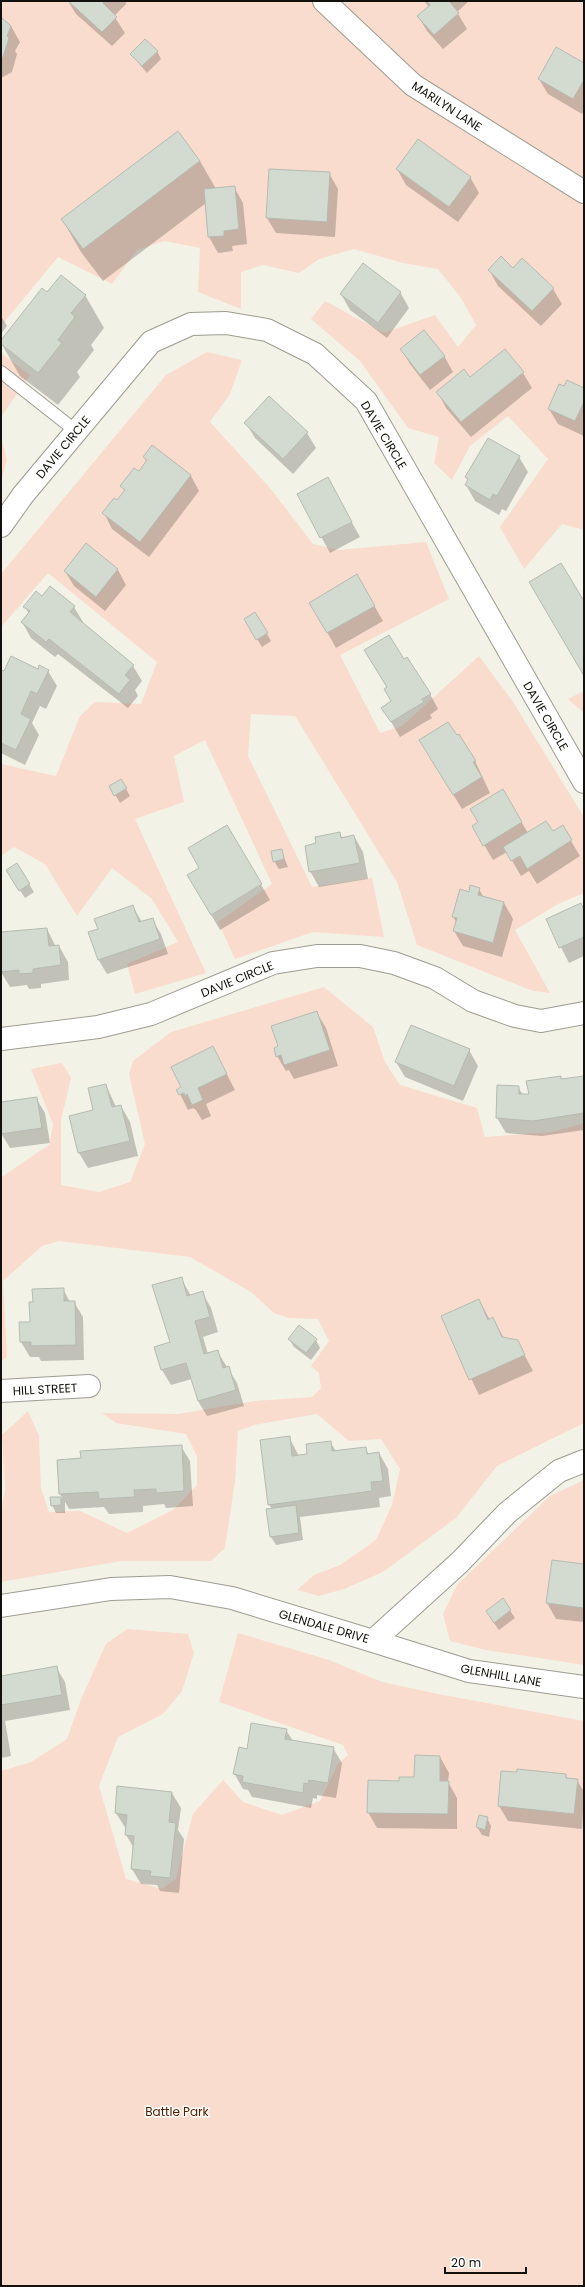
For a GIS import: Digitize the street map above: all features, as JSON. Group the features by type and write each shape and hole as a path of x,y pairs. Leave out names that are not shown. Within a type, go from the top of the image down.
{"street":[{"name":"MARILYN LANE","path":"324,1 413,85 584,192"},
{"name":"DAVIE CIRCLE","path":"1,526 23,495 151,342 191,324 226,323 267,330 315,354 366,401 584,782"},
{"name":"DAVIE CIRCLE","path":"1,1040 98,1028 151,1014 273,963 317,956 360,956 394,963 434,978 473,1001 522,1017 541,1021 584,1013"},
{"name":"HILL STREET","path":"1,1391 89,1386"},
{"name":"GLENDALE DRIVE","path":"1,1606 111,1589 170,1587 232,1598 373,1641 460,1562 507,1513 559,1471 584,1461"},
{"name":"GLENHILL LANE","path":"373,1641 469,1671 584,1687"}],"lane":[{"path":"1,372 76,431"}],"green space":[{"path":"1,1 584,1 584,530 562,524 524,569 500,527 548,459 508,416 470,446 452,480 434,463 439,437 408,428 360,361 311,319 325,301 384,333 435,315 458,347 476,325 461,298 438,269 403,263 354,249 319,259 299,273 263,265 241,272 241,309 198,292 200,248 164,241 137,250 112,284 58,257 1,326"},
{"path":"207,352 242,360 230,394 210,422 270,488 313,544 338,550 426,542 449,599 340,655 380,733 402,726 479,656 513,702 584,817 584,893 558,904 515,930 550,993 533,991 417,945 397,882 295,716 251,714 248,756 312,887 372,878 384,937 313,932 235,959 218,922 272,884 205,740 174,756 184,802 135,819 206,973 135,994 127,964 178,942 152,899 112,868 77,916 45,864 14,847 1,856 1,764 56,776 80,716 95,702 141,704 157,662 48,573 1,627 1,574 166,375"},
{"path":"1,353 30,375 1,417"},
{"path":"1,437 7,460 1,480"},
{"path":"582,692 584,695 584,713 568,699"},
{"path":"324,987 373,1027 385,1062 400,1085 477,1108 485,1137 552,1132 584,1123 584,1423 497,1466 456,1518 383,1572 344,1589 319,1596 297,1590 314,1575 340,1565 376,1540 392,1505 400,1469 381,1439 349,1441 317,1414 254,1425 238,1431 235,1481 225,1548 211,1561 121,1561 1,1582 1,1513 5,1490 2,1435 28,1411 39,1436 41,1488 49,1512 80,1511 127,1533 173,1510 197,1485 197,1456 186,1434 116,1423 102,1413 178,1414 255,1401 312,1397 321,1388 319,1373 311,1366 329,1341 318,1319 289,1318 274,1313 251,1292 190,1257 59,1241 42,1246 3,1281 7,1357 1,1361 1,1175 3,1176 50,1144 53,1124 31,1069 62,1063 71,1078 61,1120 61,1185 99,1192 130,1182 145,1144 129,1074 133,1061 171,1032"},
{"path":"584,1480 584,1665 486,1650 450,1641 443,1614 457,1585 550,1496"},
{"name":"Battle Park","path":"127,1629 188,1634 194,1653 182,1691 163,1714 118,1737 99,1786 126,1879 162,1889 176,1879 193,1814 223,1780 243,1802 282,1815 320,1801 338,1764 348,1755 343,1745 219,1702 238,1633 329,1660 382,1682 443,1695 584,1721 584,2286 1,2286 1,1771 31,1762 67,1739 81,1699 106,1644"}],"building":[{"path":"68,1 105,1 103,3 117,17 102,32"},
{"path":"427,1 449,1 459,13 434,35 417,16 430,5"},
{"path":"1,17 11,26 7,36 9,38 3,57 1,58"},
{"path":"145,39 158,51 142,66 130,54"},
{"path":"556,47 584,63 584,80 573,99 538,79"},
{"path":"178,131 200,161 83,249 61,219"},
{"path":"418,139 471,177 449,207 396,169"},
{"path":"269,169 330,172 327,222 266,218"},
{"path":"235,186 239,229 224,231 224,236 208,237 204,189"},
{"path":"501,256 513,268 522,258 554,288 532,311 488,270"},
{"path":"363,263 401,292 378,323 340,294"},
{"path":"61,275 86,295 71,313 75,317 58,340 62,343 38,373 1,344 1,340 42,288 47,292"},
{"path":"424,330 445,356 420,375 400,349"},
{"path":"505,349 524,372 461,422 436,392 464,369 470,377"},
{"path":"567,380 584,388 584,402 575,421 548,409 559,384 564,386"},
{"path":"269,396 308,432 283,459 244,423"},
{"path":"488,438 520,456 497,496 493,494 490,500 465,485 468,479 465,477"},
{"path":"152,445 191,475 140,542 102,513 114,498 117,500 125,490 120,486 134,468 139,471 147,460 143,457"},
{"path":"328,477 352,522 320,538 297,494"},
{"path":"86,543 118,569 96,597 64,571"},
{"path":"561,563 584,601 584,676 529,582"},
{"path":"357,574 375,606 327,633 309,603"},
{"path":"50,586 75,606 70,612 134,665 125,675 130,680 119,694 49,639 46,642 21,622 30,611 23,607 36,591 42,596"},
{"path":"255,612 268,633 256,640 244,619"},
{"path":"389,635 404,659 407,657 431,694 422,699 424,702 391,722 381,708 391,701 384,689 387,687 364,650"},
{"path":"11,656 38,669 39,665 49,670 37,694 31,691 21,714 31,719 16,750 1,743 1,670 4,671"},
{"path":"448,722 457,735 459,734 476,761 473,762 482,777 453,795 419,740"},
{"path":"121,779 127,788 114,796 109,786"},
{"path":"503,789 522,822 483,846 472,826 478,822 470,809"},
{"path":"546,821 553,831 563,825 572,840 527,869 520,856 511,861 503,847"},
{"path":"227,825 262,884 211,915 187,875 199,868 188,848"},
{"path":"340,832 341,838 354,835 360,863 309,872 305,846 316,843 315,837"},
{"path":"282,849 284,859 273,862 271,851"},
{"path":"17,863 30,884 19,891 6,870"},
{"path":"470,885 480,888 478,895 504,902 493,943 453,931 457,918 452,917 460,889 469,892"},
{"path":"581,903 584,910 584,937 559,948 546,919"},
{"path":"133,905 139,922 153,918 160,939 98,960 88,932 98,929 94,919"},
{"path":"47,928 49,946 59,945 61,965 33,969 33,973 19,974 19,970 1,972 1,932"},
{"path":"317,1011 330,1050 284,1065 281,1055 276,1057 274,1048 278,1046 271,1026"},
{"path":"411,1025 470,1049 454,1086 395,1062"},
{"path":"213,1046 227,1074 198,1088 203,1100 192,1105 187,1094 185,1096 184,1093 179,1095 176,1090 181,1087 171,1067"},
{"path":"561,1076 561,1079 584,1076 584,1113 533,1121 496,1118 497,1085 519,1086 519,1094 529,1094 526,1081"},
{"path":"106,1084 112,1107 121,1105 130,1141 78,1153 69,1116 93,1110 88,1088"},
{"path":"37,1097 42,1128 1,1134 1,1102"},
{"path":"182,1277 187,1296 203,1291 210,1317 195,1321 204,1354 218,1350 223,1368 229,1366 236,1390 198,1401 186,1363 161,1370 154,1347 170,1342 152,1285"},
{"path":"64,1288 64,1301 75,1301 76,1345 31,1346 31,1342 20,1342 19,1322 30,1322 29,1302 33,1302 32,1289"},
{"path":"479,1299 488,1320 493,1317 502,1337 518,1340 525,1355 469,1380 441,1316"},
{"path":"299,1325 317,1339 306,1353 288,1339"},
{"path":"290,1436 292,1456 307,1454 306,1444 331,1441 332,1451 366,1447 367,1454 379,1452 383,1481 371,1482 372,1491 268,1505 260,1440"},
{"path":"182,1445 184,1491 156,1493 156,1489 134,1490 135,1497 99,1499 98,1492 59,1494 57,1460 81,1458 80,1451"},
{"path":"50,1497 61,1497 61,1505 51,1506"},
{"path":"296,1505 299,1533 270,1537 266,1509"},
{"path":"552,1560 584,1564 584,1608 546,1603"},
{"path":"503,1598 511,1610 494,1623 486,1611"},
{"path":"57,1666 62,1695 1,1705 1,1676"},
{"path":"251,1723 287,1729 285,1739 334,1747 328,1783 309,1780 308,1784 304,1783 303,1793 242,1782 243,1776 233,1774 239,1747 247,1749"},
{"path":"415,1755 440,1756 440,1781 449,1781 448,1814 367,1813 368,1780 399,1781 399,1777 414,1777"},
{"path":"517,1769 566,1774 566,1778 578,1779 574,1814 498,1806 501,1771 517,1772"},
{"path":"117,1786 172,1792 169,1822 176,1823 170,1878 150,1876 151,1871 131,1869 134,1836 125,1835 127,1815 115,1813"},
{"path":"479,1815 488,1817 485,1830 476,1827"}]}
